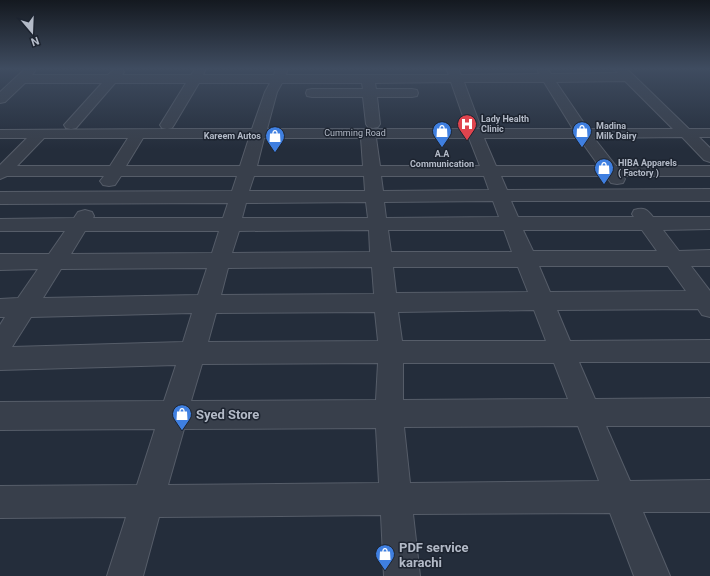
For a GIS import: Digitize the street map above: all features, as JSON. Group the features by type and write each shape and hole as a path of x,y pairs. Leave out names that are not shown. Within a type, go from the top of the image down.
{"street":[{"path":"71,125 98,95"},
{"path":"167,125 185,95"},
{"path":"125,576 219,260 270,95"},
{"path":"369,95 374,196 391,352 389,414 402,576"},
{"path":"461,95 511,224 652,576"},
{"path":"559,95 610,170 673,258 708,303"},
{"path":"646,95 710,157"},
{"name":"Cumming Road","path":"0,125 167,125 259,130"},
{"name":"Cumming Road","path":"0,134 138,134 371,128 681,129 710,125"},
{"name":"Cumming Road","path":"681,129 710,133"},
{"path":"1,172 40,134"},
{"path":"0,345 138,134"},
{"path":"1,172 710,170"},
{"path":"0,198 710,195"},
{"path":"0,225 710,223"},
{"path":"0,262 710,258"},
{"path":"0,308 206,304 542,302 708,303"},
{"path":"0,359 192,353 710,351"},
{"path":"0,416 710,412"},
{"path":"0,502 710,496"}],"place":[{"name":"Lady Health Clinic","path":"467,141"},
{"name":"A.A Communication","path":"442,148"},
{"name":"Madina Milk Dairy","path":"582,148"},
{"name":"Kareem Autos","path":"275,153"},
{"name":"HIBA Apparels ( Factory )","path":"604,185"},
{"name":"Syed Store","path":"182,431"},
{"name":"PDF service karachi","path":"385,571"}]}
